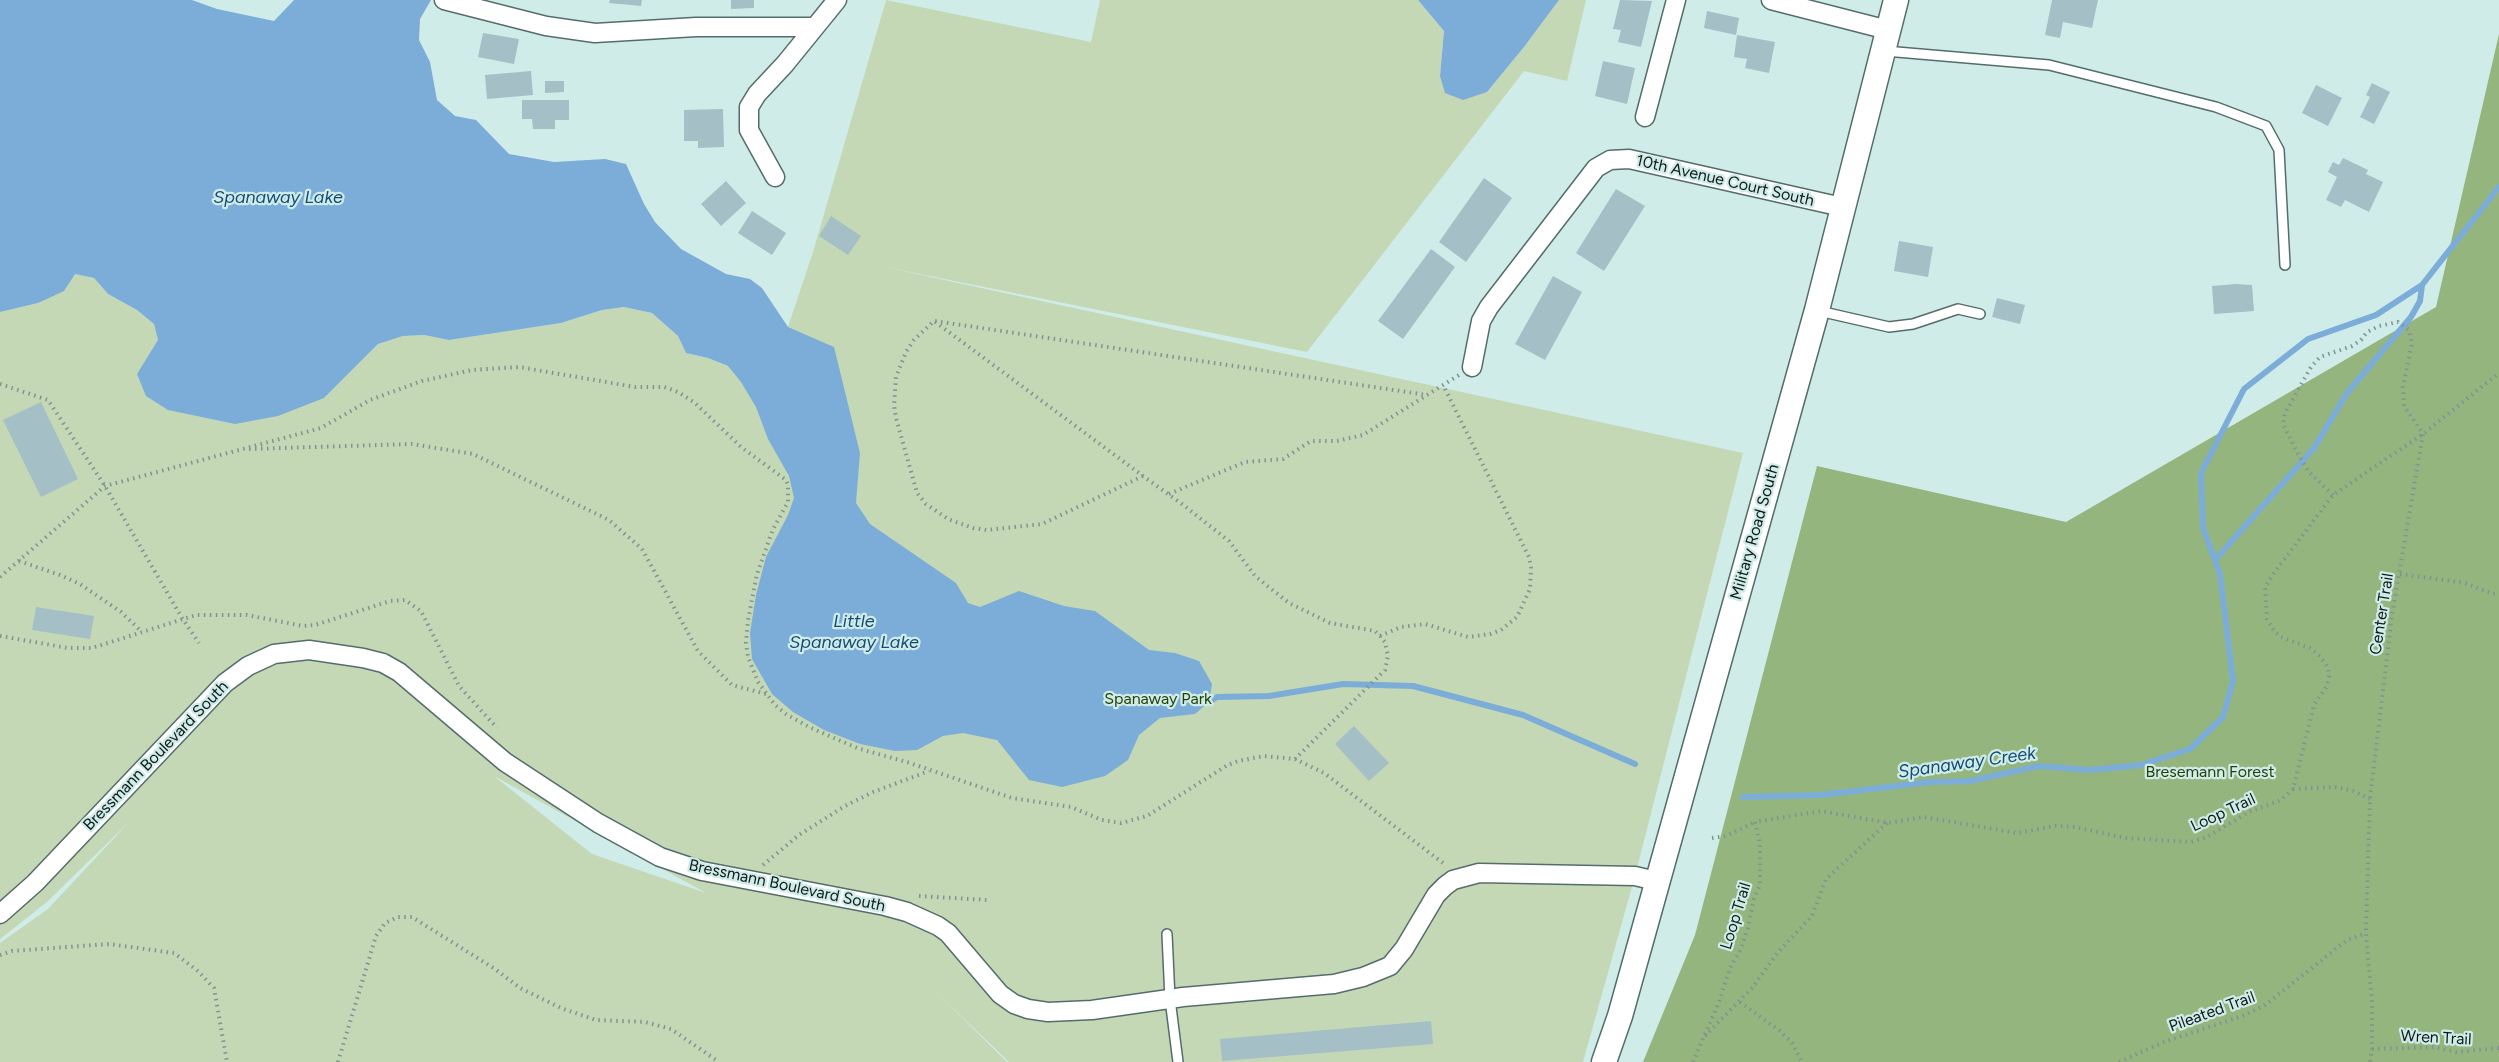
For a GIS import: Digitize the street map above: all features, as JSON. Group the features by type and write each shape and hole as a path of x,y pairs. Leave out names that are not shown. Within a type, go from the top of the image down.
{"main road":[{"name":"Military Road South","path":"1605,1062 1620,1016 1817,310 1896,0"}],"street":[{"path":"444,0 546,26 595,33 696,27 814,27"},
{"path":"774,177 749,130 749,107 757,94 837,0"},
{"path":"1645,117 1676,0"},
{"path":"1771,0 1885,41"},
{"name":"10th Avenue Court South","path":"1472,367 1481,321 1602,163 1629,159 1842,207"},
{"name":"Bressmann Boulevard South","path":"0,914 35,883 225,683 248,666 274,654 318,651 383,663 399,672 505,762 598,824 660,857 702,871 907,912 948,933 1000,994 1014,1004 1048,1012 1092,1010 1170,999 1334,984 1378,973 1390,966 1404,949 1436,895 1445,886 1453,880 1479,873 1635,876 1656,881"}],"lane":[{"path":"1885,41 2049,65 2216,107 2266,126 2279,150 2285,265"},
{"path":"1817,310 1888,327 1913,324 1958,309 1980,314"},
{"path":"1167,934 1170,999 1178,1062"}],"path":[{"path":"934,321 1427,395"},
{"path":"934,321 1228,541 1255,576 1289,603 1330,622 1375,631 1385,642 1388,656 1385,670 1294,759"},
{"path":"934,321 914,340 906,352 896,377 894,405 917,494 936,512 960,525 987,530 1042,524 1143,476"},
{"path":"2333,495 2309,472 2283,424 2291,400 2319,357 2352,346 2367,332 2379,326 2398,322 2409,330 2412,343 2403,387 2404,406 2423,434"},
{"path":"0,577 105,486 321,428 345,413 422,381 472,370 519,367 635,387 664,387 678,392 695,403 741,447 786,480 788,485 788,502 764,551 751,597 746,643 748,657 758,682 766,694 786,714 832,738 1012,798 1071,807 1102,820 1121,823 1147,816 1226,766 1238,761 1264,756 1294,759 1324,773 1443,863"},
{"path":"1168,495 1245,462 1283,459 1311,441 1337,441 1363,435 1472,367"},
{"path":"2370,799 2353,791 2335,788 2293,789 2314,705 2327,686 2328,668 2315,652 2281,638 2275,632 2267,619 2265,588 2333,495 2423,434 2499,373"},
{"path":"0,384 48,400 105,486 182,618 200,643"},
{"path":"1380,636 1401,627 1425,624 1468,637 1490,634 1501,630 1517,616 1530,589 1529,557 1443,385"},
{"name":"Center Trail","path":"2370,1062 2372,1004 2366,933 2370,799 2392,615 2423,434"},
{"path":"242,449 412,444 473,454 609,520 642,549 698,651 732,685 766,694"},
{"path":"18,561 80,584 121,612 142,631"},
{"path":"2400,574 2465,584 2493,594 2499,593"},
{"path":"762,866 799,836 845,806 901,780 930,770"},
{"name":"Loop Trail","path":"1693,1062 1730,968 1741,949 1760,885 1760,844 1755,822 1821,811 1888,823 1924,817 2018,833 2055,826 2075,827 2126,838 2190,842 2205,838 2249,812 2281,800 2293,789"},
{"path":"1712,838 1726,836 1755,822"},
{"name":"Loop Trail","path":"1704,1037 1740,1002 1778,952 1812,916 1826,879 1888,823"},
{"path":"338,1062 376,936 385,923 398,917 412,917 495,969 520,988 561,1008 596,1020 645,1022 670,1029 719,1062"},
{"name":"Pileated Trail","path":"2119,1062 2164,1042 2245,1015 2265,1005 2347,940 2366,933"},
{"path":"0,955 12,951 110,944 174,953 198,971 214,988 227,1062"},
{"path":"1740,1002 1780,1031 1792,1043 1802,1062"},
{"name":"Wren Trail","path":"2372,1048 2434,1047 2466,1052 2499,1048"}],"green space":[{"name":"Spanaway Park","path":"886,0 1091,42 1100,0 1418,0 1444,31 1440,76 1487,92 1559,0 1586,0 1567,81 1524,71 1307,352 880,266 1743,453 1635,876 1583,1062 1009,1062 932,988 1007,1062 0,1062 0,943 48,909 130,821 47,902 0,939 0,312 38,303 75,274 94,278 108,294 137,310 154,324 158,340 152,352 324,398 378,344 403,336 424,335 449,340 561,323 602,310 624,307 652,313 678,336 686,353 728,366 788,327 813,252","holes":["494,776 706,893 592,854"]},
{"name":"Bresemann Forest","path":"2499,34 2499,1062 1643,1062 1695,935 1817,466 2066,522 2436,307"}],"water":[{"name":"Spanaway Lake","path":"0,0 192,0 217,9 274,21 294,0 431,0 420,19 419,40 430,62 437,100 455,116 476,120 509,154 554,162 605,159 626,164 655,222 681,249 726,274 750,279 762,288 788,327 834,347 860,453 856,503 870,524 956,583 968,603 980,607 1019,591 1064,606 1095,611 1149,650 1175,653 1199,661 1212,684 1209,702 1195,714 1160,718 1139,735 1128,760 1105,776 1062,787 1029,780 997,740 963,733 943,736 917,750 895,751 860,744 824,730 793,712 772,694 752,659 750,633 756,595 766,557 788,515 794,498 789,476 768,439 756,407 728,366 686,353 678,336 652,313 624,307 602,310 561,323 449,340 424,335 403,336 378,344 324,398 278,416 235,424 168,410 146,396 137,374 158,340 154,324 137,310 108,294 94,278 75,274 64,291 38,303 0,312"},
{"path":"1418,0 1559,0 1487,92 1463,100 1445,93 1440,76 1444,31"}],"building":[{"path":"610,0 642,0 641,6 609,3"},
{"path":"731,0 754,0 754,8 731,9"},
{"path":"1620,0 1652,1 1641,47 1618,42 1621,30 1613,29"},
{"path":"2052,0 2098,0 2092,28 2063,22 2060,38 2045,35"},
{"path":"1707,11 1739,18 1736,35 1704,28"},
{"path":"483,33 519,39 514,64 478,57"},
{"path":"1737,35 1775,42 1769,73 1745,68 1747,59 1734,57"},
{"path":"1603,61 1635,68 1627,104 1595,96"},
{"path":"531,71 533,95 487,99 485,75"},
{"path":"545,81 564,81 564,92 545,93"},
{"path":"2372,83 2390,92 2374,124 2360,117 2370,97 2366,95"},
{"path":"2316,85 2342,98 2328,126 2302,113"},
{"path":"522,100 569,100 569,120 555,120 555,129 533,129 532,119 522,119"},
{"path":"723,109 724,147 698,148 698,141 684,141 684,110"},
{"path":"2343,158 2368,170 2366,174 2383,182 2369,212 2345,200 2341,207 2326,200 2337,177 2328,172 2333,162 2339,165"},
{"path":"1484,178 1512,198 1466,262 1439,242"},
{"path":"726,181 746,203 721,226 701,204"},
{"path":"1616,189 1645,206 1604,271 1576,253"},
{"path":"752,211 786,233 772,255 738,233"},
{"path":"831,216 861,236 848,255 819,236"},
{"path":"1899,241 1933,247 1928,277 1894,271"},
{"path":"1431,249 1455,267 1403,339 1378,321"},
{"path":"1553,276 1582,292 1545,360 1515,344"},
{"path":"2252,285 2254,311 2214,314 2212,286"},
{"path":"1997,298 2025,305 2020,324 1992,317"},
{"path":"41,402 78,479 41,497 3,420"},
{"path":"36,607 94,616 90,639 32,630"},
{"path":"1354,726 1389,763 1369,781 1335,744"},
{"path":"1431,1021 1433,1044 1222,1061 1220,1039"}],"waterway":[{"name":"Spanaway Creek","path":"1743,797 1821,795 1930,782 1970,781 2039,766 2090,770 2141,765 2190,749 2223,717 2233,681 2220,574 2203,528 2201,473 2244,389 2308,339 2376,315 2422,285 2499,187"},
{"path":"2215,560 2314,448 2347,393 2411,317 2420,301 2422,285"},
{"name":"Spanaway Creek","path":"1209,702 1217,697 1269,696 1343,684 1413,686 1523,715 1635,764"}],"water label":[{"name":"Little Spanaway Lake","path":"854,632"}]}
